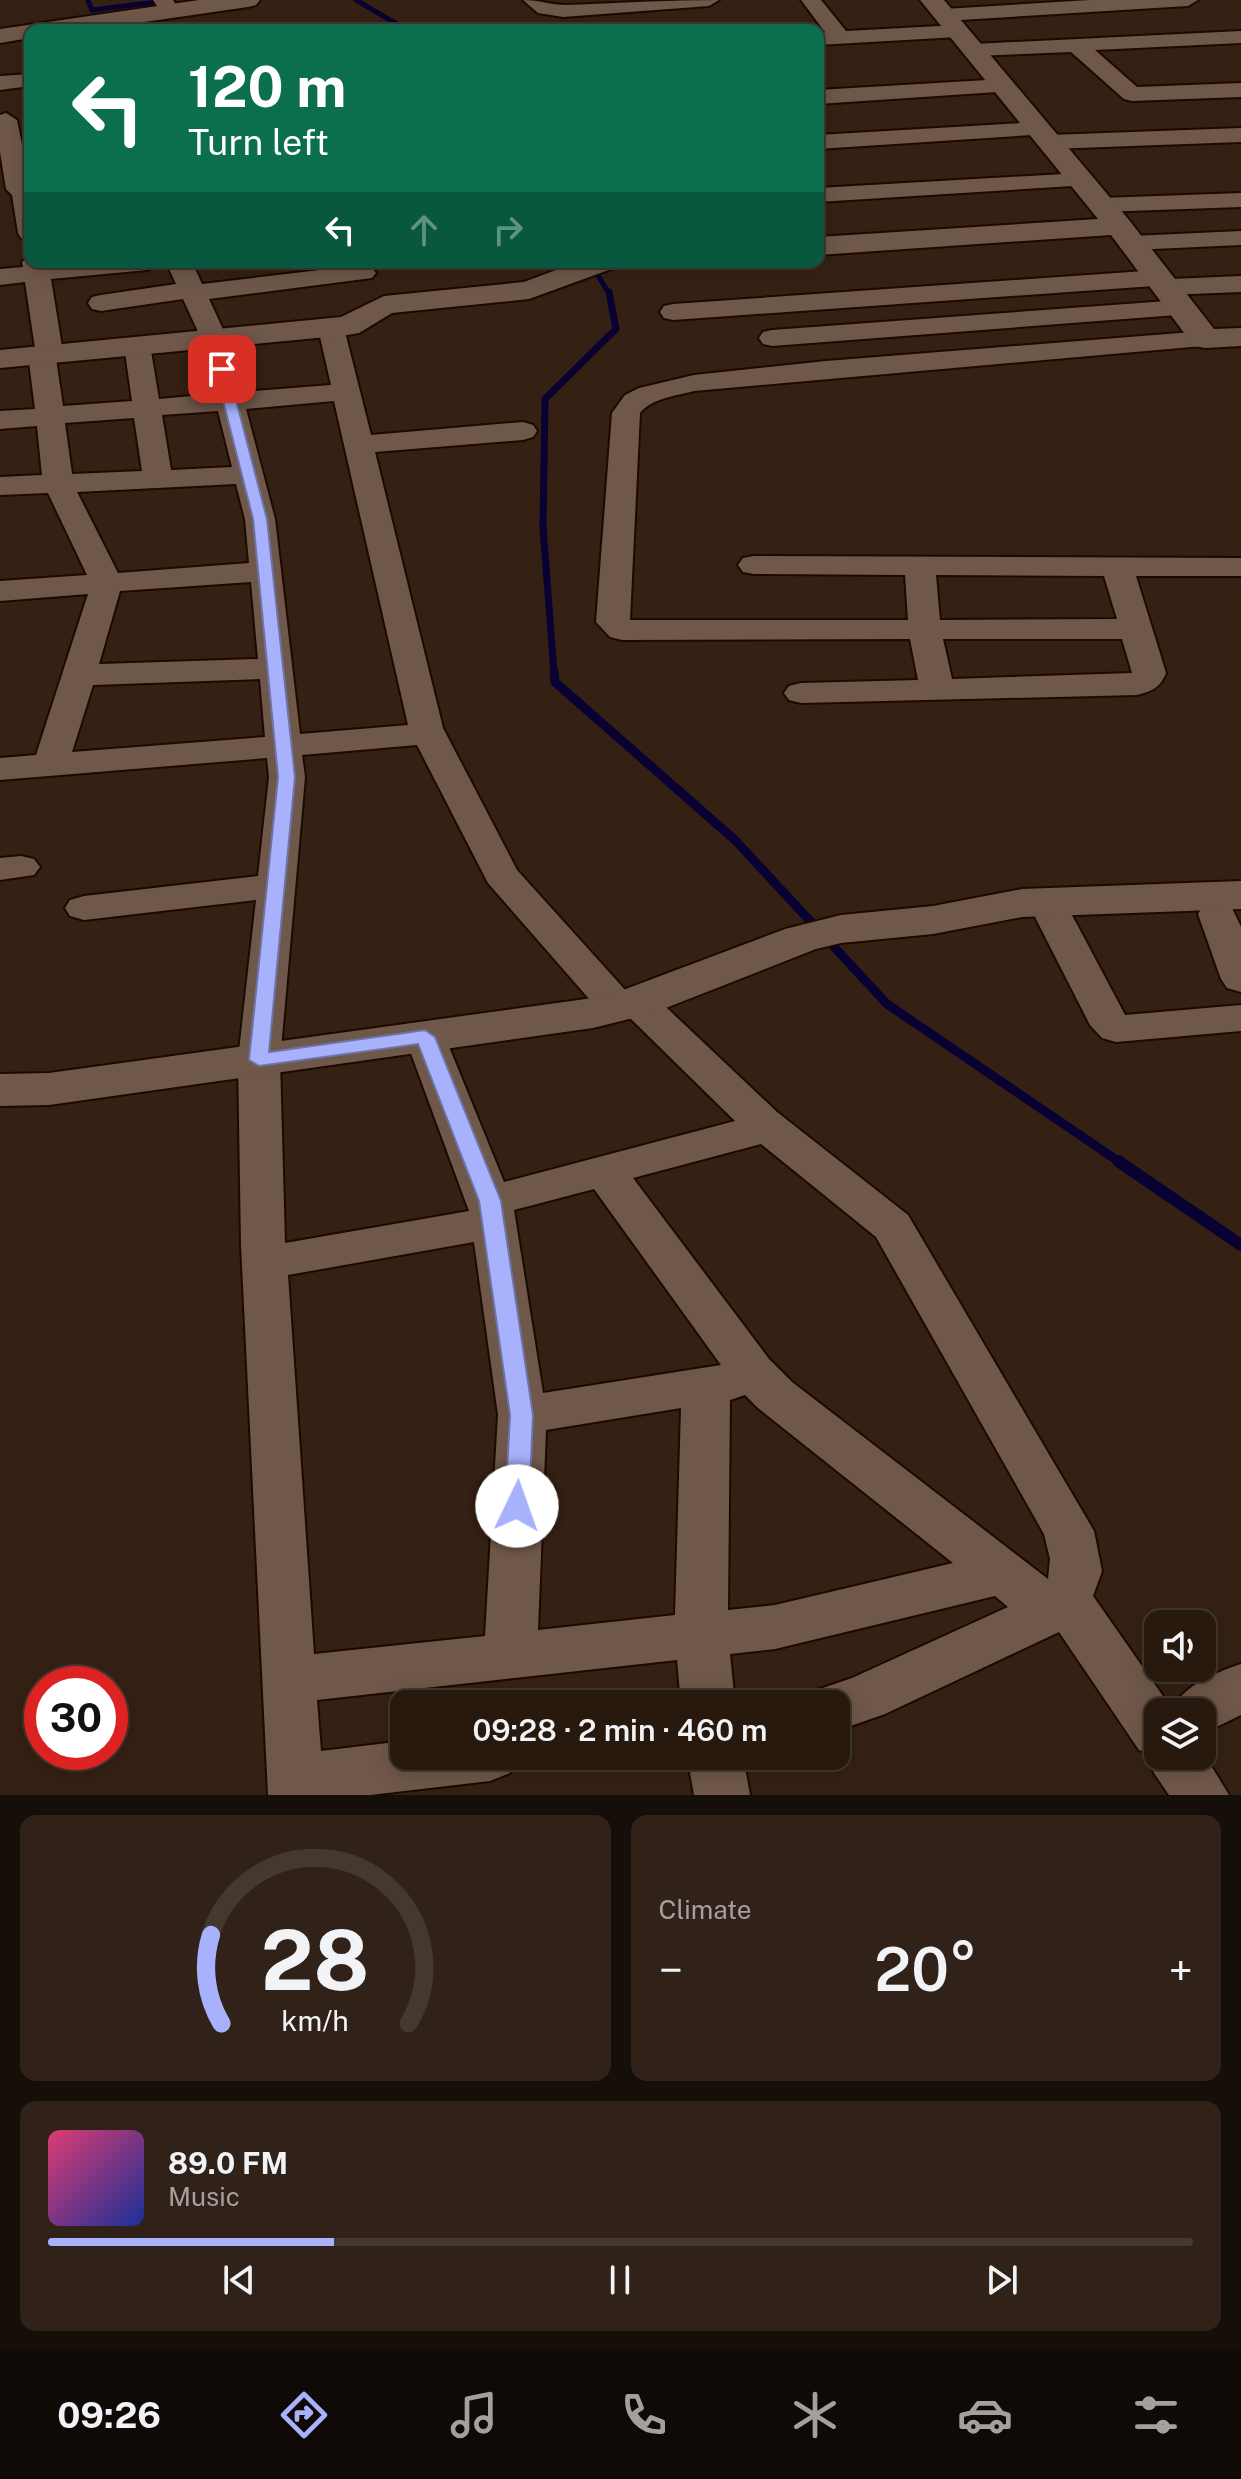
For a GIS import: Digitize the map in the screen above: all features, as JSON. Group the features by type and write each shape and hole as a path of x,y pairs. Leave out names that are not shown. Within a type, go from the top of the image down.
{"street":[{"path":"74,24 167,6 248,0"},
{"path":"533,24 539,4 563,11 628,3 709,0"},
{"path":"811,0 840,38"},
{"path":"824,39 1188,0"},
{"path":"952,24 1076,45 1241,37"},
{"path":"952,24 1118,225 1205,339"},
{"path":"0,36 24,32"},
{"path":"1076,45 1132,94 1241,90"},
{"path":"0,66 24,64"},
{"path":"824,78 872,74 889,93"},
{"path":"0,83 24,81"},
{"path":"824,97 1004,86"},
{"path":"9,115 16,176 24,209"},
{"path":"824,142 1044,135 1241,135"},
{"path":"824,195 1081,180"},
{"path":"824,246 1118,225 1241,200"},
{"path":"1118,225 1241,238"},
{"path":"0,277 36,268 58,483 107,583 51,765"},
{"path":"101,303 186,274 360,268 382,306"},
{"path":"0,359 348,326 382,306 529,290 587,268"},
{"path":"186,274 214,338 260,519 287,777 259,1060 264,1263 296,1787 402,1770"},
{"path":"772,338 1241,284"},
{"path":"673,312 811,303 1169,291"},
{"path":"811,303 839,367"},
{"path":"331,328 419,711 501,875 628,1004 769,1127 885,1219 899,1234 1069,1531 1076,1554 1075,1579 1058,1604 893,1685 850,1702"},
{"path":"1135,629 622,630 612,622 626,413 635,401 660,390 694,383 839,367 1241,337"},
{"path":"137,345 158,479"},
{"path":"0,420 229,399 346,392"},
{"path":"359,445 523,431"},
{"path":"0,486 249,475"},
{"path":"754,565 1241,567"},
{"path":"920,566 925,630 937,690"},
{"path":"801,693 1137,685 1146,680 1149,673 1117,566"},
{"path":"0,591 266,571"},
{"path":"79,675 276,668"},
{"path":"0,769 429,734"},
{"path":"84,908 276,886"},
{"path":"0,1090 49,1089 593,1013 628,1004 821,934 970,915 1022,903 1125,908 1233,907 1241,979"},
{"path":"970,915 1054,917 1125,908"},
{"path":"1054,917 1113,1027 1121,1030 1241,1018"},
{"path":"425,1037 491,1212 522,1415 510,1656"},
{"path":"264,1263 491,1212 604,1171 769,1127"},
{"path":"604,1171 758,1378 806,1423 1003,1573 1058,1604 1144,1715"},
{"path":"522,1415 758,1378"},
{"path":"706,1386 701,1635 707,1690"},
{"path":"290,1680 801,1623 1003,1573"},
{"path":"1216,1702 1241,1687"},
{"path":"718,1770 722,1795"}],"waterway":[{"path":"88,0 92,10 173,0"},
{"path":"356,0 397,24"},
{"path":"594,268 609,294"},
{"path":"554,673 543,527 545,399 616,329 609,292"},
{"path":"554,671 555,682 735,840 887,1004 1121,1163"},
{"path":"1118,1161 1241,1245"}],"route":[{"path":"222,369 260,519 287,777 259,1060 425,1037 490,1201 522,1415 517,1506"}]}
